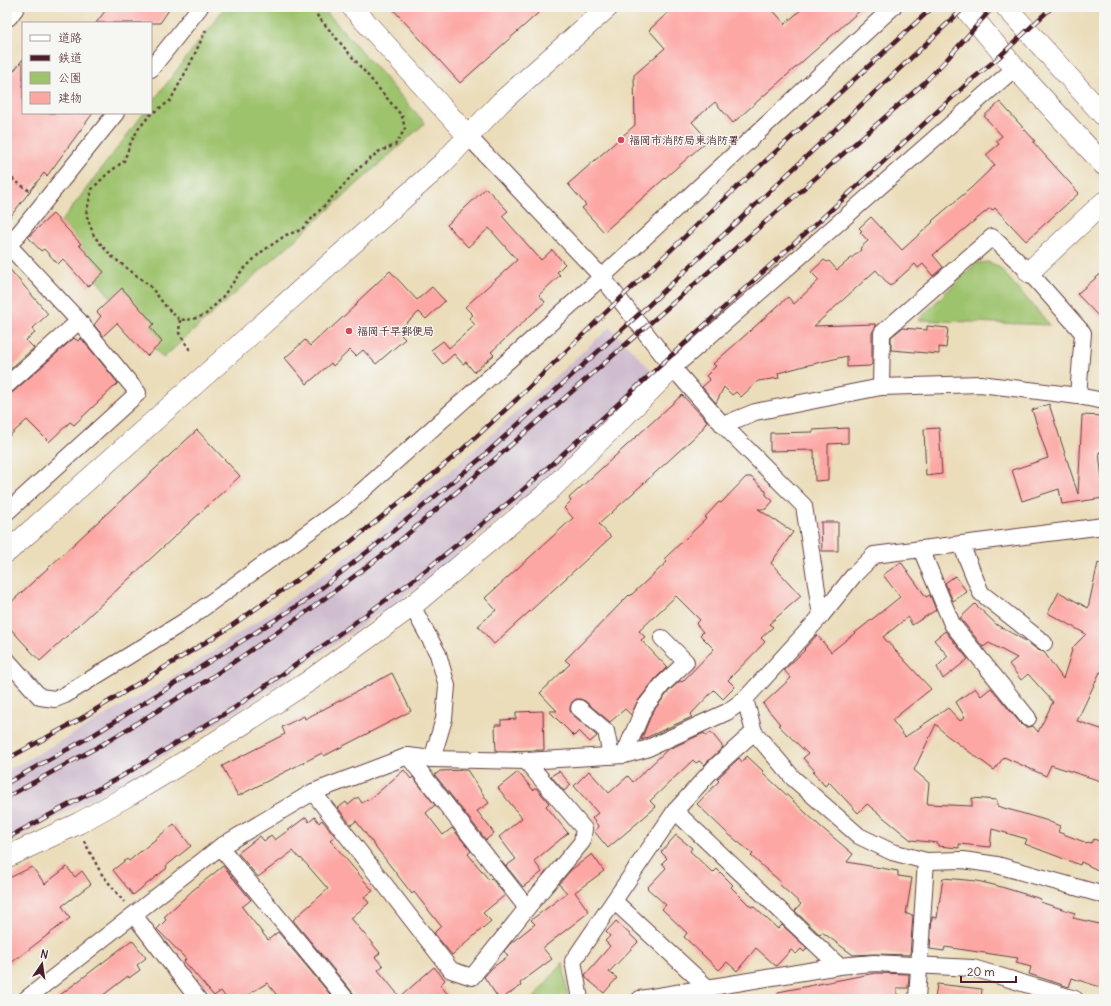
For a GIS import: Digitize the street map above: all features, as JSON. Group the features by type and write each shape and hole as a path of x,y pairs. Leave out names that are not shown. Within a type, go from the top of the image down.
{"highway":[{"path":"7,16 13,7"}],"street":[{"path":"152,68 200,7"},
{"path":"352,7 468,136 602,277 673,368 723,425 804,506 821,616"},
{"path":"7,552 443,163 501,102 608,7"},
{"path":"7,660 40,697 55,699 65,695 185,621 350,502 602,277 893,7"},
{"path":"964,7 1015,68 1104,165"},
{"path":"1006,7 1104,116"},
{"path":"7,857 79,823 131,794 197,754 309,680 412,606 547,493 673,368 1015,68"},
{"path":"7,512 138,393 80,321 8,247 115,114"},
{"path":"1029,272 1104,202"},
{"path":"881,387 882,333 992,237 1029,272 1082,332 1078,396"},
{"path":"7,385 80,321"},
{"path":"723,425 755,412 881,387 980,384 1078,396 1104,401"},
{"path":"26,999 220,847 313,792 408,756 432,759 526,761 618,756 646,749 720,715 745,699 821,616 854,575 874,555 1104,526"},
{"path":"961,544 981,593 1044,643"},
{"path":"921,549 952,624 1028,718"},
{"path":"412,606 438,654 447,686 444,719 432,759"},
{"path":"618,756 644,708 662,685 686,662 662,638"},
{"path":"745,699 754,732 793,778 859,836 892,852 926,861 963,860 997,865 1104,895"},
{"path":"579,708 606,731 618,756"},
{"path":"580,999 573,961 675,811 714,768 754,732"},
{"path":"408,756 527,908"},
{"path":"313,792 451,970 472,977 582,842 584,829 526,761"},
{"path":"675,811 839,966"},
{"path":"220,847 346,999"},
{"path":"917,999 926,861"},
{"path":"614,901 708,988"},
{"path":"134,915 198,999"},
{"path":"640,999 839,966 874,963 973,968 1075,999"}],"path":[{"path":"151,114 139,128 131,142 124,160 92,189 86,214 94,236 110,255 150,286 167,308 180,320 193,319 205,315 221,299 240,273 260,253 286,235 301,230 356,171 378,152 395,144 406,129 402,116 310,7"},
{"path":"152,113 170,101 208,26"},
{"path":"7,175 45,201"},
{"path":"180,320 179,333 190,350"},
{"path":"84,841 101,872 134,915"}],"shaded area":[{"path":"610,327 659,378 518,503 422,584 241,709 124,781 7,844 7,771 194,664 294,596 375,536 471,453"}],"green space":[{"path":"225,7 322,7 425,123 163,358 54,231 143,114 152,114 152,103"},
{"path":"988,262 998,266 1050,325 918,320 976,263"},
{"path":"563,962 568,999 533,999"}],"building":[{"path":"108,7 171,7 160,23 97,22"},
{"path":"391,7 545,7 460,83"},
{"path":"674,7 770,7 785,24 804,7 864,7 733,123 715,102 692,122 708,140 604,232 582,208 586,205 568,184 635,125 634,75 665,48 649,30"},
{"path":"22,60 22,114 92,114 47,176 44,173 7,221 7,80"},
{"path":"1000,102 1035,141 1033,142 1079,193 1026,241 995,208 993,210 990,208 933,255 943,267 933,276 923,264 918,268 915,264 890,286 876,270 814,326 875,324 876,326 872,333 872,364 870,366 847,367 847,356 804,366 778,373 779,378 758,381 741,397 736,392 732,395 724,387 716,403 702,387 710,380 706,376 716,366 713,364 788,297 794,304 819,280 811,272 824,260 827,262 829,261 837,270 861,250 860,248 868,241 860,232 862,231 859,228 871,217 902,250 995,165 986,155 999,144 996,141 1002,136 984,116"},
{"path":"486,188 508,211 502,216 541,260 552,250 565,264 557,272 560,275 539,295 545,302 491,352 494,355 474,372 466,362 463,364 454,354 443,364 431,350 443,341 449,348 475,325 469,318 473,315 465,307 517,260 489,228 468,247 447,225"},
{"path":"53,214 81,244 79,245 104,272 88,287 63,259 58,264 44,249 41,251 28,237"},
{"path":"7,266 48,314 32,329 35,333 26,340 34,348 7,372"},
{"path":"390,271 417,300 432,287 445,301 426,319 419,312 397,331 405,339 376,364 363,350 356,356 350,350 333,366 331,363 307,384 285,358 305,340 310,346 358,303 357,302"},
{"path":"1104,271 1104,322 1077,294"},
{"path":"122,288 154,324 150,327 162,342 147,356 117,323 103,336 94,325 101,316 97,312"},
{"path":"927,326 948,328 946,348 939,347 939,354 891,350 891,337 902,328 927,330"},
{"path":"74,338 78,341 81,338 118,383 74,425 70,422 49,442 27,420 7,438 7,394 13,392"},
{"path":"682,395 707,421 701,431 599,524 611,537 494,644 478,626 496,610 485,598 573,518 564,508 571,501 569,498"},
{"path":"1049,404 1078,494 1082,415 1104,416 1104,452 1099,452 1104,498 1062,504 1059,489 1022,501 1012,470 1048,458 1032,410"},
{"path":"848,428 848,443 828,444 828,480 815,481 814,450 770,451 770,433 813,432 813,430"},
{"path":"939,428 942,474 926,476 924,429"},
{"path":"197,430 240,476 40,661 7,625 7,606"},
{"path":"746,477 751,477 766,491 766,495 773,501 766,509 758,509 793,532 771,563 801,596 769,624 773,627 761,638 765,642 728,680 735,687 723,699 714,690 690,715 692,717 641,740 652,713 669,691 680,681 682,682 714,649 700,635 703,632 696,624 700,620 676,596 639,631 645,637 641,640 667,667 655,679 637,702 631,715 625,709 610,722 585,701 576,699 572,702 570,711 597,736 590,742 579,731 574,736 549,711 557,711 540,693 570,664 565,660 629,595 630,596 667,562 664,559 707,518 705,517 719,502 721,503"},
{"path":"821,522 838,522 838,551 822,551"},
{"path":"901,562 926,597 930,595 936,610 912,625 908,617 883,637 931,689 892,720 905,737 948,708 960,721 965,717 956,702 975,688 981,696 991,688 1021,724 1025,727 1033,726 1038,732 1053,702 1028,674 1021,680 1009,664 1017,658 989,643 983,647 960,618 975,604 997,625 1026,641 1038,650 1044,652 1063,679 1073,647 1086,634 1048,613 1059,592 1088,608 1098,563 1104,564 1104,673 1100,672 1077,721 1104,730 1104,782 1051,765 1046,776 1004,757 994,770 945,734 936,724 914,770 929,783 927,804 972,806 972,798 997,800 997,806 1060,826 1058,832 1087,843 1091,843 1094,839 1104,843 1104,873 1081,862 1080,865 1025,844 1027,839 992,829 990,847 959,844 959,848 938,846 938,843 911,840 867,804 858,813 829,782 825,786 813,772 815,771 803,758 808,754 778,725 780,724 763,704 791,678 784,670 805,650 804,649 817,635 831,652 900,597 883,575"},
{"path":"955,576 967,592 953,601 945,583"},
{"path":"945,631 968,659 943,679 937,667 948,656 934,640"},
{"path":"392,673 411,711 324,756 322,753 238,796 222,766 285,734 282,727 304,716 305,719"},
{"path":"543,711 544,750 496,751 495,725 501,725 501,720 516,719 516,712"},
{"path":"711,732 723,747 704,765 699,761 696,763 693,760 650,801 656,807 608,848 594,831 599,827 592,818 598,813 574,786 589,771 609,793 628,776 633,782 667,750 704,733 706,736"},
{"path":"747,756 821,827 853,854 847,862 898,871 898,876 912,878 906,914 913,915 910,955 853,955 822,932 820,935 795,911 801,904 780,885 782,883 751,856 753,854 727,833 697,804 719,781 717,779 721,775 739,758 742,762"},
{"path":"404,770 411,779 413,777 435,805 426,813 443,835 452,828 471,851 468,854 489,880 491,878 505,895 483,913 491,921 452,955 434,933 441,926 414,892 412,894 356,821 351,825 338,808 346,802 348,805 358,797 362,803 367,799 368,801"},
{"path":"467,770 489,803 477,811 494,833 486,840 435,775 440,771"},
{"path":"559,771 571,785 564,791 551,776"},
{"path":"518,772 533,790 536,788 549,803 546,806 568,833 534,861 542,872 523,887 506,866 516,859 499,837 522,818 498,788"},
{"path":"306,817 309,822 315,817 319,823 322,820 335,836 330,840 373,891 364,897 369,903 351,918 380,953 375,957 383,966 378,970 400,997 434,967 445,980 440,985 452,999 355,999 353,993 293,920 328,889 293,851 258,877 238,853 260,836 264,841 271,835 275,840"},
{"path":"174,824 191,846 166,866 167,868 133,895 113,870 127,859 129,861"},
{"path":"676,835 692,848 690,851 713,873 717,869 733,885 731,887 751,907 753,906 778,929 782,925 807,948 804,952 801,949 796,954 791,950 776,966 756,948 737,971 727,962 719,970 684,937 687,933 662,909 666,905 647,888 666,868 662,863 667,858 661,852"},
{"path":"592,854 604,871 575,892 589,912 543,948 552,959 520,983 521,986 499,999 484,977 492,968 508,956 504,951 511,943 535,924 531,920 567,893 559,884 571,870"},
{"path":"223,866 251,900 242,907 268,940 278,932 334,999 280,999 267,983 241,999 227,999 221,991 214,996 184,961 186,959 157,929 166,920 164,917 193,890"},
{"path":"32,867 45,884 67,867 75,877 82,871 91,884 62,906 70,918 7,966 7,879"},
{"path":"943,878 977,881 998,886 1041,899 1040,902 1075,913 1073,918 1104,925 1104,976 1100,987 1072,978 1069,987 1029,974 1031,967 1016,963 1018,958 945,947 944,951 930,949 932,917 937,918"},
{"path":"616,921 638,942 609,972 617,978 604,993 586,978 585,975 610,946 605,941 610,936 606,932"},
{"path":"132,940 146,958 137,965 140,970 129,978 128,976 98,999 55,999"},
{"path":"875,973 909,974 908,988 897,988 897,997 885,997 885,999 778,999 778,992"},
{"path":"937,984 982,989 981,999 935,999"}],"railway":[{"path":"7,759 77,721 224,631 344,547 410,494 464,448 517,399 721,202 933,7"},
{"path":"7,783 95,734 305,601 381,541 480,459 649,305 965,7"},
{"path":"7,797 103,744 206,681 308,611 389,550 924,83 993,7"},
{"path":"7,838 122,776 234,708 416,578 514,498 842,200 970,81 998,58 1052,7"}],"place":[{"name":"福岡市消防局東消防署","path":"621,140"},
{"name":"福岡千早郵便局","path":"349,331"}]}
